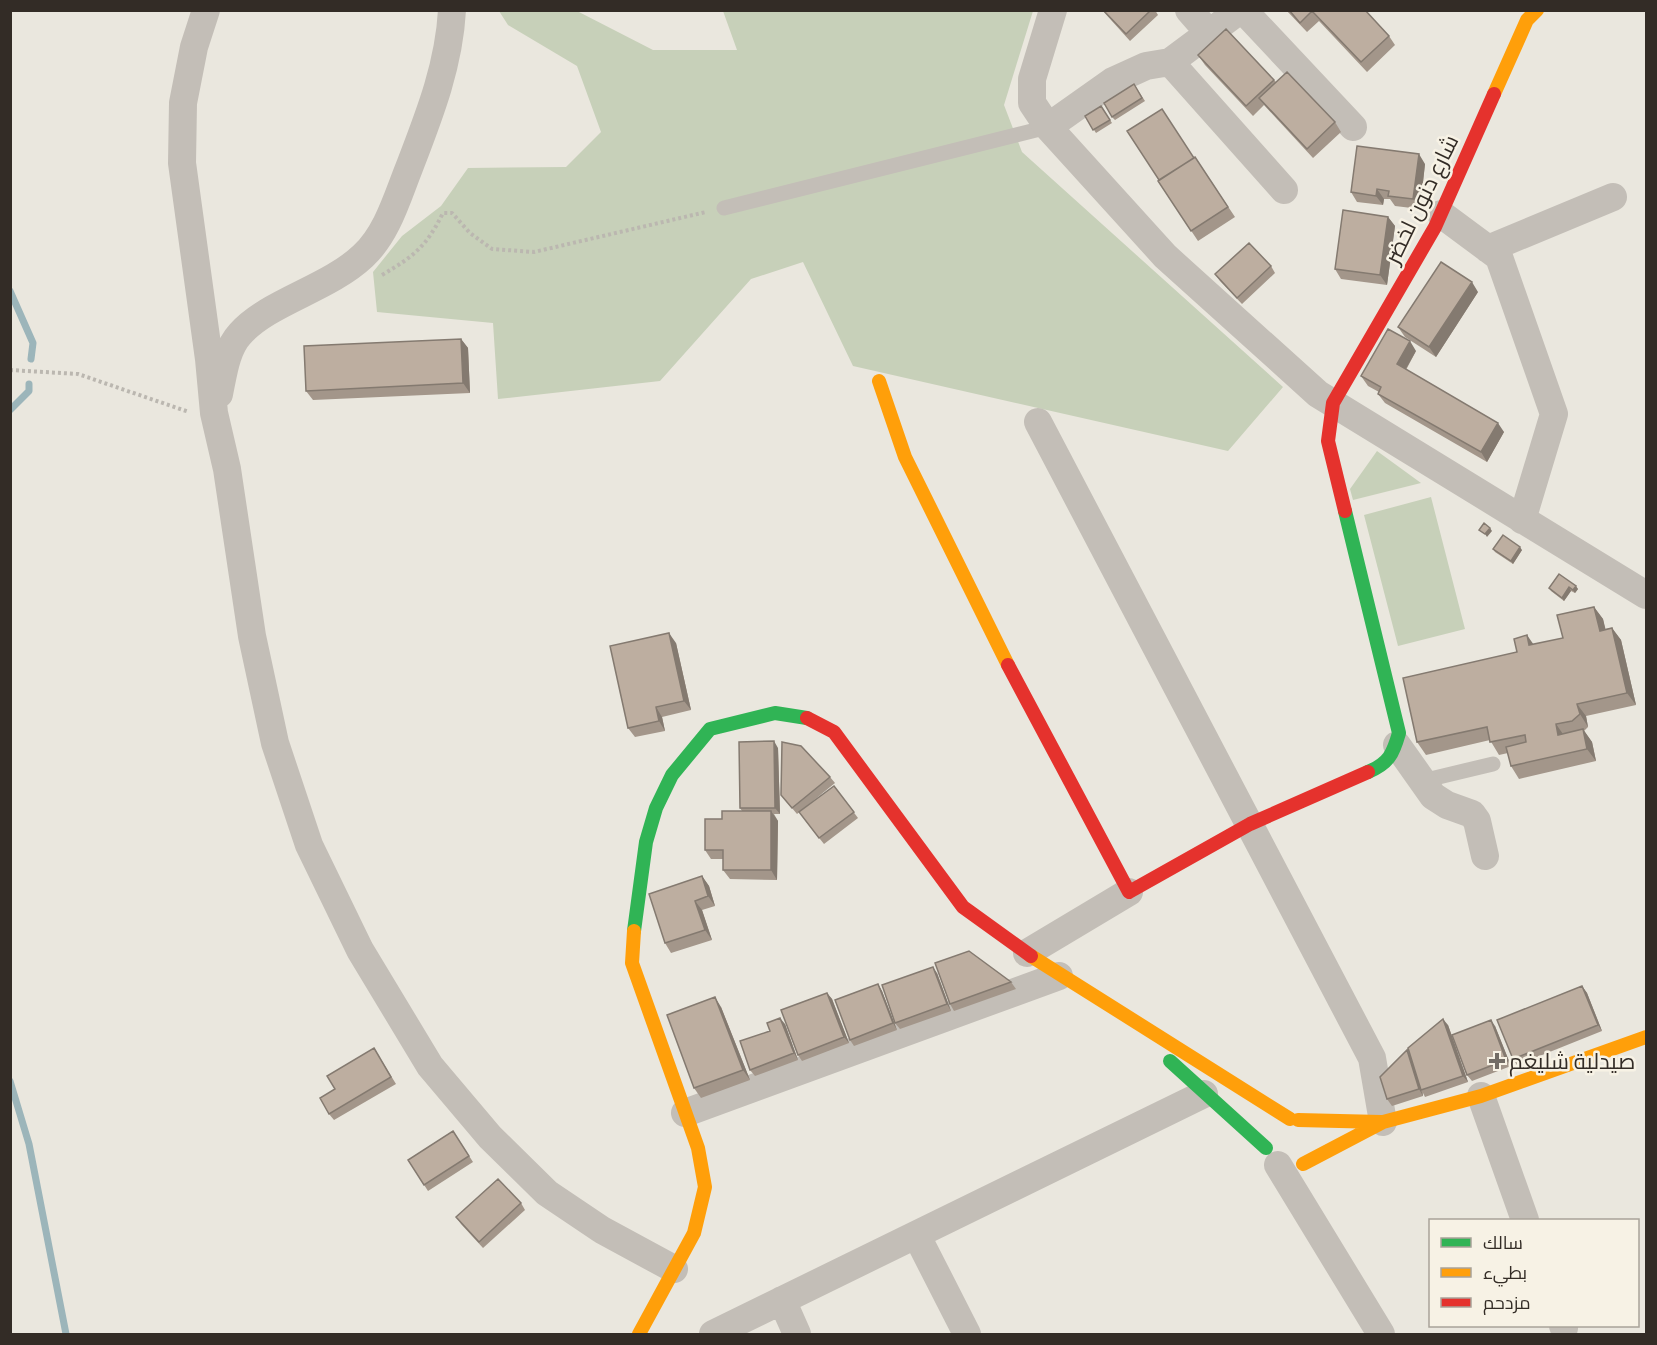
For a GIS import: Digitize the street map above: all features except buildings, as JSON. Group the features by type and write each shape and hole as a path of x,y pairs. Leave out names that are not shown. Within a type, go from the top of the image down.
{"main road":[{"name":"شارع دنون لخضر","path":"1333,403 1441,214 1527,20 1537,10"},
{"path":"879,381 910,468 981,614 1129,892 1250,824 1384,765 1392,756 1397,745 1399,733 1328,441 1333,403"},
{"path":"639,1335 694,1233 705,1187 698,1148 633,963 635,921 646,842 656,808 672,775 710,729 743,718 775,713 808,718 834,732 963,907 1059,976 1294,1120 1305,1124 1314,1141 1313,1153 1277,1148 1204,1094 1121,1014"},
{"path":"1277,1148 1481,1096 1647,1037"},
{"path":"1277,1148 1283,1120 1383,1122"}],"street":[{"path":"206,10 194,47 183,103 182,163 209,359 214,413 227,470 252,636 275,743 309,845 360,950 430,1066 490,1137 547,1193 602,1230 674,1269"},
{"path":"214,413 228,358 238,335 256,319 340,275 365,255 390,217 437,94 451,38 452,10"},
{"path":"1053,10 1032,79 1032,102 1048,128 1165,256 1318,394 1647,595"},
{"path":"1188,10 1210,34"},
{"path":"1048,128 1113,81 1146,66 1170,62 1241,10 1353,127"},
{"path":"1170,62 1284,190"},
{"path":"1488,249 1613,197"},
{"path":"1441,214 1499,257 1554,414 1522,520"},
{"path":"1038,422 1372,1058 1383,1122"},
{"path":"1397,745 1422,782 1440,801 1472,814 1477,821 1485,856"},
{"path":"1027,953 1129,892"},
{"path":"685,1113 1059,976"},
{"path":"713,1335 1204,1094"},
{"path":"1481,1096 1525,1219"},
{"path":"1277,1148 1381,1335"},
{"path":"917,1236 967,1335"},
{"path":"782,1300 798,1335"}],"lane":[{"path":"724,208 1048,128"},
{"path":"1422,782 1493,764"}],"path":[{"path":"376,278 412,258 432,234 443,213 452,213 470,232 492,249 534,252 724,208"},
{"path":"10,370 78,374 191,413 214,413"}],"green space":[{"path":"499,11 577,11 653,50 737,50 723,11 1033,11 1004,105 1022,152 1283,387 1228,451 853,366 803,262 751,279 660,381 498,399 493,323 377,312 373,272 402,236 441,206 468,168 566,167 601,132 577,66 508,25"},
{"path":"1377,451 1421,483 1353,500 1350,489"},
{"path":"1431,497 1465,629 1398,646 1364,515"}],"waterway":[{"path":"10,291 33,343 31,359"},
{"path":"10,410 29,391 29,384"},
{"path":"10,1081 29,1144 66,1334"}],"traffic: fast":[{"path":"1345,511 1399,733 1389,757 1381,765 1368,772"},
{"path":"634,931 646,842 656,808 672,775 710,729 775,713 807,718"},
{"path":"1170,1061 1266,1148"}],"traffic: slow":[{"path":"1494,94 1527,20 1537,10"},
{"path":"879,381 905,457 1008,665"},
{"path":"634,931 632,963 698,1148 705,1187 694,1233 639,1334"},
{"path":"1031,956 1290,1119"},
{"path":"1303,1164 1383,1122 1481,1096 1646,1037"},
{"path":"1298,1120 1381,1122"}],"traffic: jam":[{"path":"1345,511 1328,441 1333,403 1435,227 1494,94"},
{"path":"1008,665 1129,892 1250,824 1368,772"},
{"path":"807,718 834,732 963,907 1031,956"}],"place":[{"name":"صيدلية شليغم","path":"1497,1061"}]}
